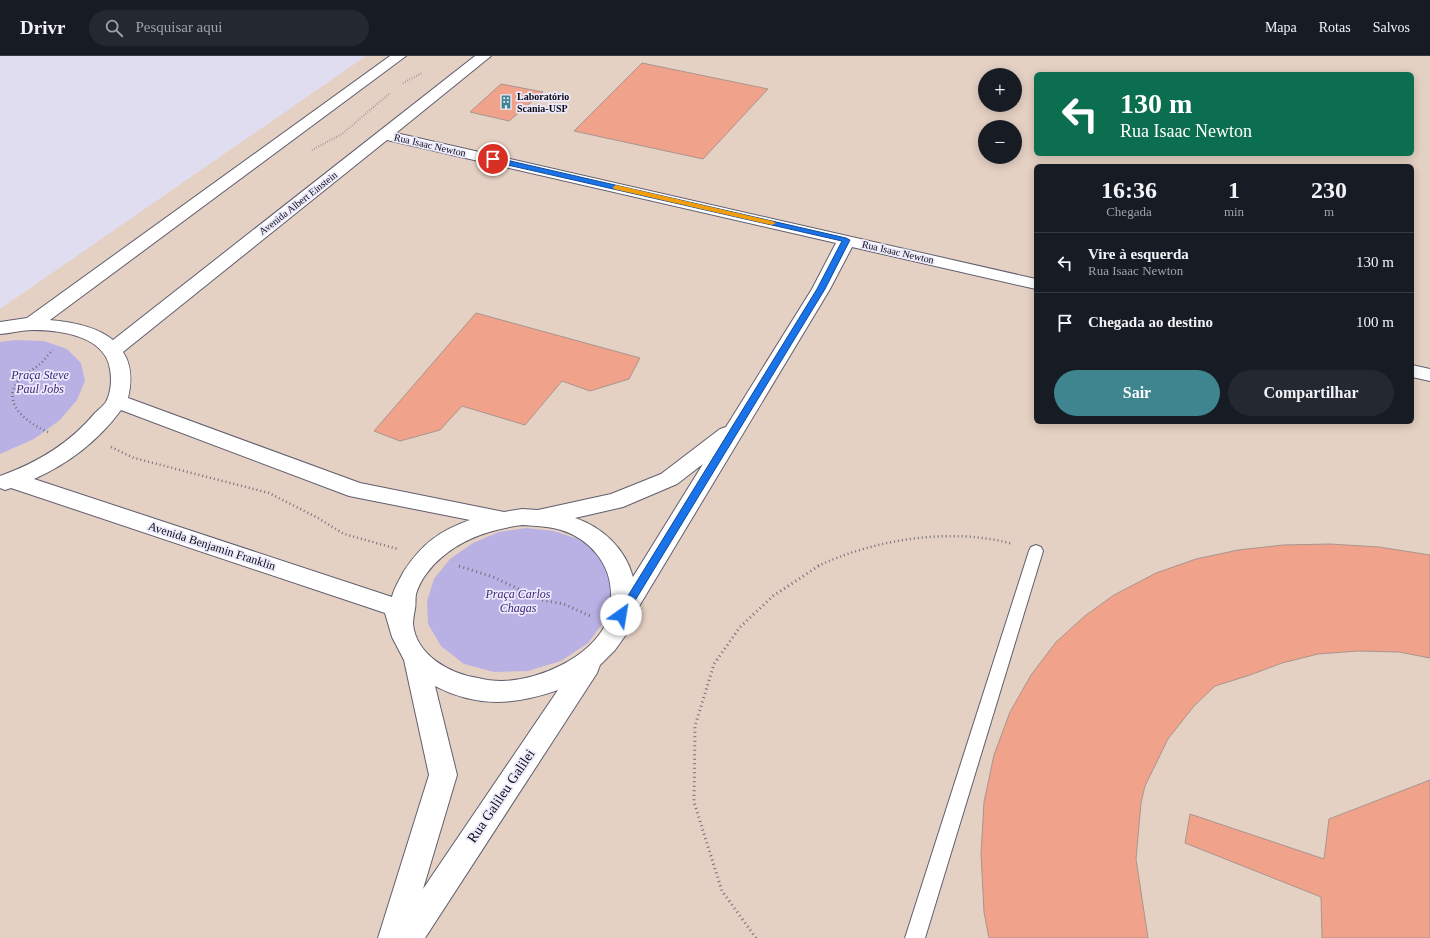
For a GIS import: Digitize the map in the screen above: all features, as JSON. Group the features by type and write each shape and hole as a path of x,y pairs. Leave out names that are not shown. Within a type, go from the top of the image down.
{"street":[{"path":"32,324 399,56"},
{"name":"Avenida Albert Einstein","path":"113,350 484,56"},
{"name":"Rua Isaac Newton","path":"385,134 1034,284"},
{"path":"416,658 438,676 467,688 502,692 536,687 569,674 595,654 618,622 738,426 821,289 846,240"},
{"path":"0,328 32,324 71,327 101,339 113,350 121,367 120,387 116,401 96,427 76,445 47,464 6,481"},
{"path":"1414,371 1430,375"},
{"path":"116,401 357,490 504,519"},
{"path":"540,518 615,502 669,479 738,426"},
{"name":"Avenida Benjamin Franklin","path":"6,481 395,608 401,624"},
{"path":"393,938 444,775 416,658 406,642 401,624 405,591 423,560 446,541 473,527 504,519 522,517 540,518 571,525 598,540 616,560 624,586 618,622"},
{"name":"Rua Galileu Galilei","path":"407,938 595,654"}],"lane":[{"path":"915,938 1036,551"}],"path":[{"path":"397,87 416,75 428,71"},
{"path":"307,153 342,134 392,91"},
{"path":"71,327 43,361 16,383 13,395 14,407 23,418 40,428 76,445 102,443 134,458 269,492 318,518 344,534 369,542 429,556 493,577 542,600 564,604 618,622"},
{"path":"756,938 722,890 694,802 695,726 714,664 740,627 772,596 819,565 877,544 952,535 995,539 1036,551"}],"shaded area":[{"path":"366,56 1430,56 1430,938 0,938 0,309"}],"green space":[{"name":"Praça Steve Paul Jobs","path":"15,340 44,341 67,349 81,363 85,381 77,400 60,420 34,439 0,454 0,342"},
{"name":"Praça Carlos Chagas","path":"526,528 554,531 578,539 597,553 609,572 613,594 606,619 588,643 561,661 528,671 494,672 464,664 441,646 428,624 427,601 434,579 450,559 473,543 499,532"}],"building":[{"path":"642,63 768,89 703,159 574,131"},
{"name":"Laboratório Scania-USP","path":"501,84 543,92 509,121 470,112"},
{"path":"476,313 640,358 629,379 590,391 562,381 525,425 462,406 440,430 400,441 374,431"},
{"path":"1330,544 1379,547 1430,555 1430,658 1399,652 1358,651 1318,654 1282,663 1215,686 1194,706 1168,739 1145,786 1141,803 1136,859 1148,938 989,938 984,912 981,854 984,802 994,755 1010,712 1031,675 1056,642 1086,615 1114,595 1156,573 1196,559 1238,550 1283,545"},
{"path":"1430,780 1430,938 1322,938 1321,897 1185,843 1190,814 1324,859 1329,819"}],"slow traffic":[{"path":"616,187 772,223"}],"place":[{"name":"Laboratório Scania-USP","path":"506,102"}],"route":[{"path":"493,159 846,240 821,289 621,615"}]}
